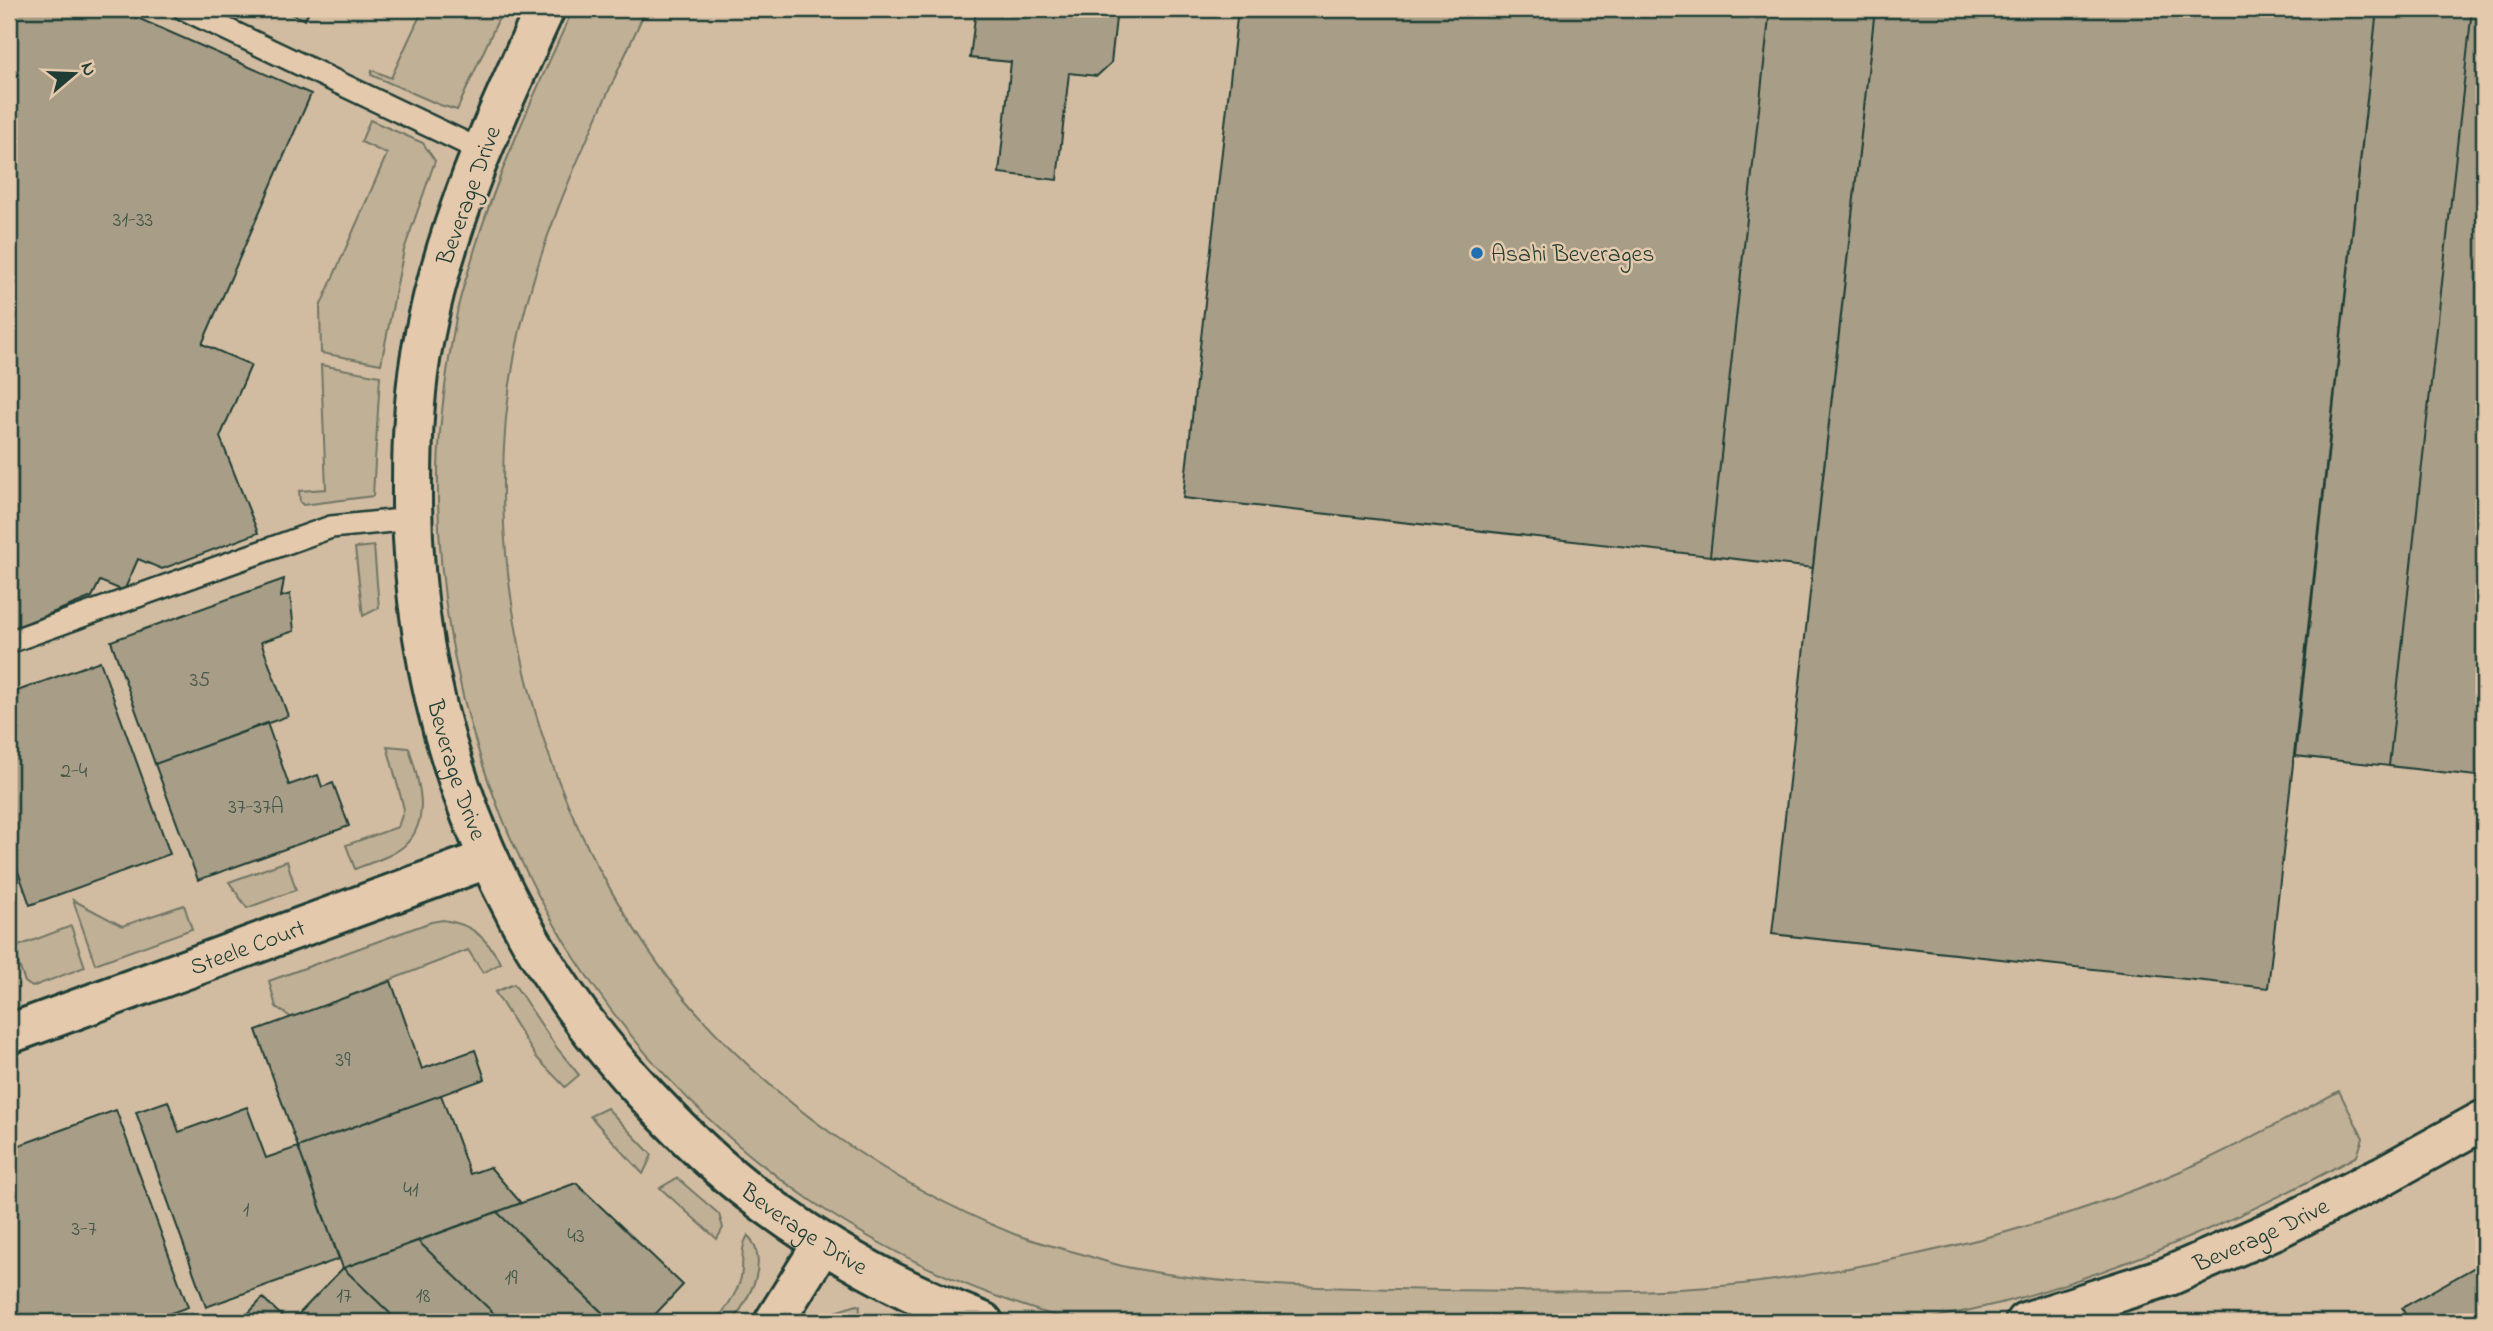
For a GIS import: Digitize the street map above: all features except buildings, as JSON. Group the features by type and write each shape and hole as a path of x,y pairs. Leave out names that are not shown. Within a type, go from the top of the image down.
{"street":[{"name":"Beverage Drive","path":"545,9 480,150 444,251 422,346 412,447 412,519 419,622 432,693 458,784 487,859 527,934 570,1005 622,1070 681,1132 752,1194 823,1243 910,1291 983,1322"},
{"name":"Steele Court","path":"9,1034 487,859"},
{"name":"Beverage Drive","path":"2025,1322 2169,1276 2252,1240 2384,1175 2484,1120"},
{"path":"774,1322 823,1243"}],"lane":[{"path":"184,9 480,150"},
{"path":"9,642 331,527 412,519"}],"shaded area":[{"path":"9,9 2484,9 2484,1322 9,1322"},
{"path":"423,9 503,9 457,110 371,75 372,70 391,78"},
{"path":"573,9 646,9 553,221 525,309 515,354 506,416 503,480 505,544 513,609 525,672 542,734 564,795 590,852 621,908 656,961 716,1033 753,1069 833,1135 877,1164 921,1190 1014,1234 1130,1268 1214,1280 1292,1286 1571,1292 1694,1288 1775,1280 1884,1261 1992,1236 2097,1204 2149,1184 2235,1146 2339,1091 2363,1138 2357,1156 2273,1199 2143,1256 2009,1301 1915,1322 1077,1322 938,1272 812,1202 702,1113 609,1008 535,889 481,758 448,618 438,470 445,388 458,307 495,190 519,129"},
{"path":"370,120 423,143 435,161 404,250 381,364 321,353 320,307 387,154 361,142"},
{"path":"321,365 380,376 373,496 303,505 299,491 326,489"},
{"path":"374,546 379,608 363,616 355,548"},
{"path":"387,746 409,748 421,799 418,824 413,836 399,850 355,869 346,845 398,827 404,809"},
{"path":"287,861 296,890 247,908 229,882"},
{"path":"73,900 122,926 184,905 192,929 95,964"},
{"path":"443,920 463,925 478,934 501,963 483,973 468,950 292,1018 276,1007 269,981"},
{"path":"71,926 85,967 32,987 25,982 13,948"},
{"path":"514,984 557,1048 579,1075 565,1087 536,1057 495,992"},
{"path":"607,1108 652,1155 643,1174 590,1116"},
{"path":"677,1178 719,1214 723,1228 717,1239 660,1188"},
{"path":"748,1235 758,1257 758,1268 751,1291 733,1322 716,1322 739,1284 743,1247"},
{"path":"860,1306 859,1319 856,1322 815,1322 828,1314"}],"place":[{"name":"Asahi Beverages","path":"1477,253"}]}
